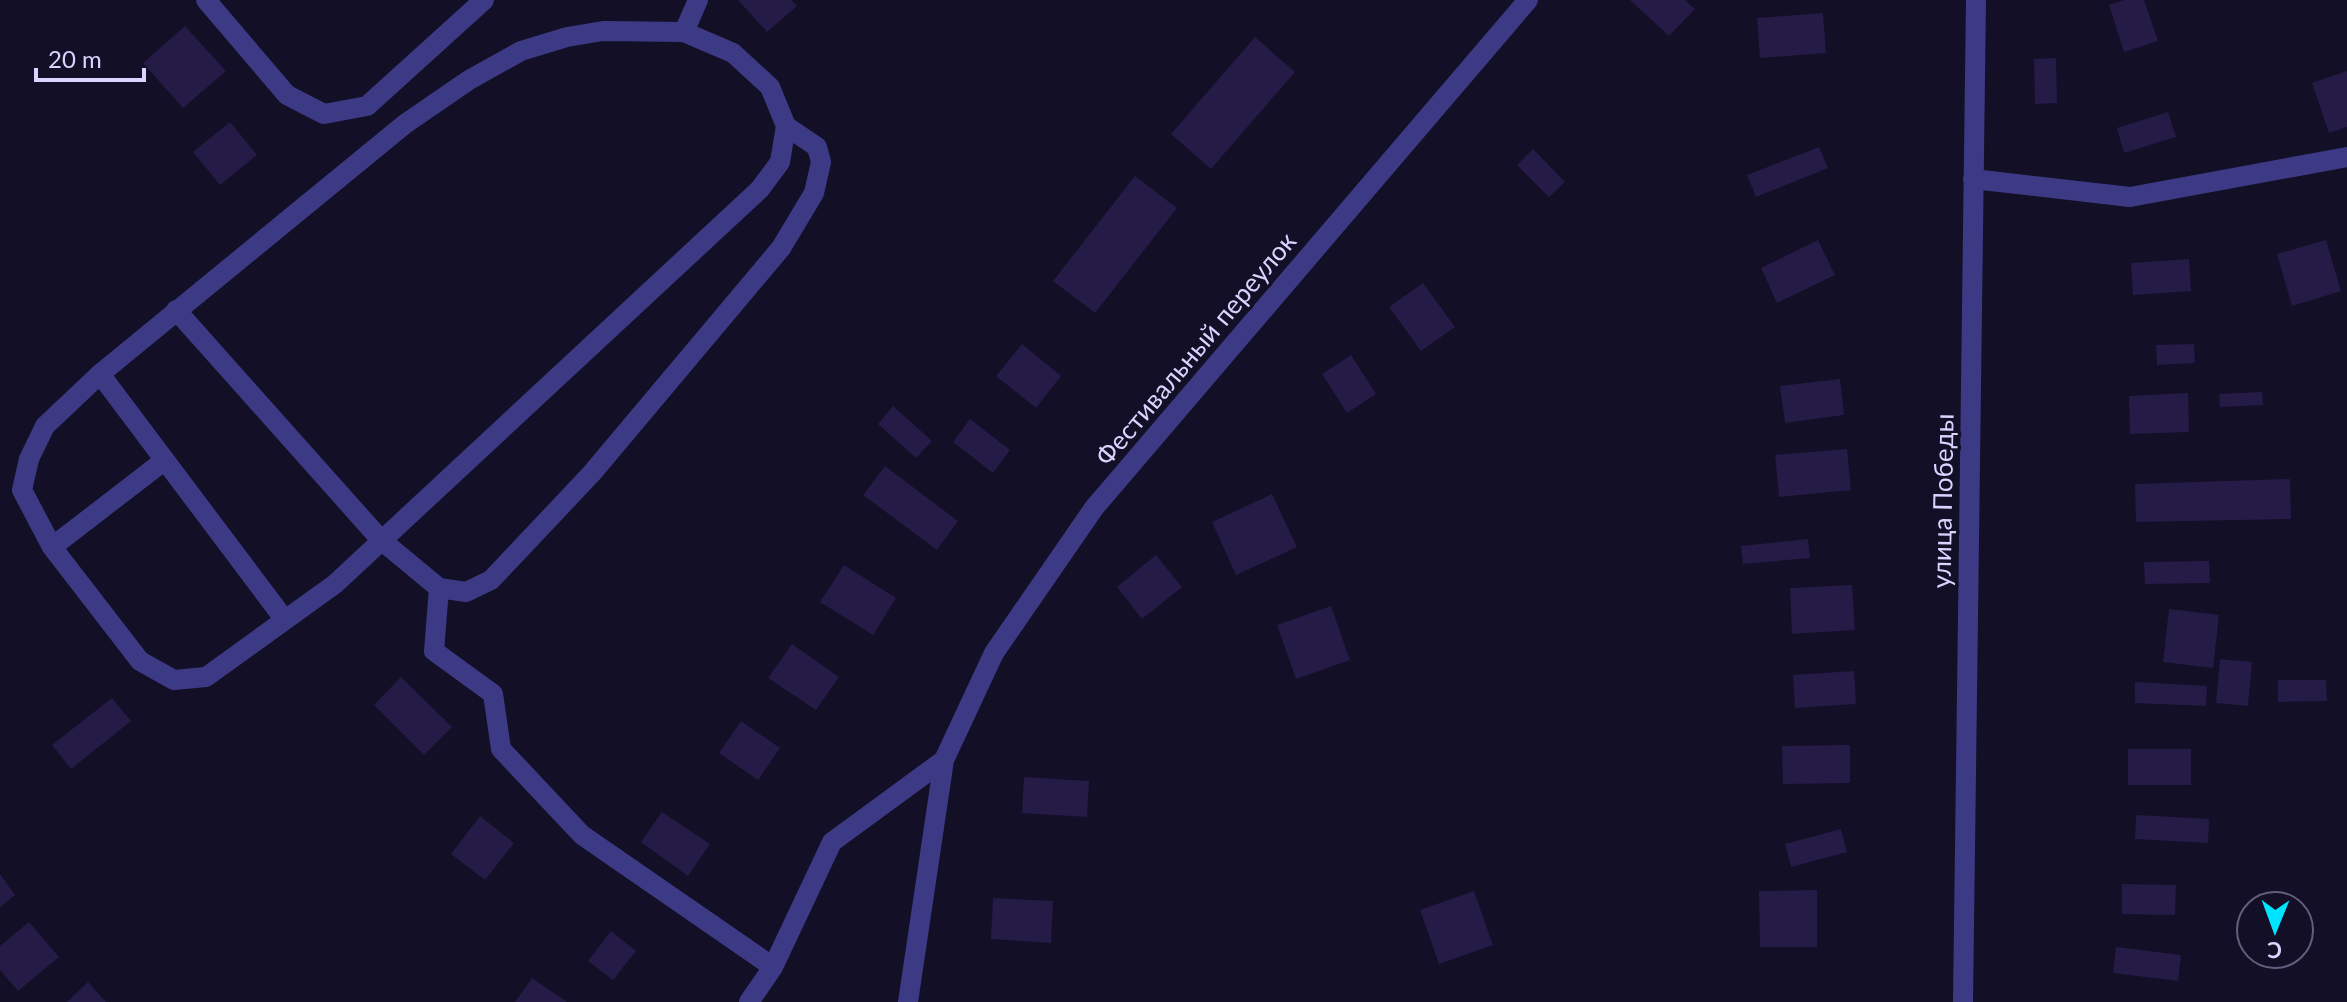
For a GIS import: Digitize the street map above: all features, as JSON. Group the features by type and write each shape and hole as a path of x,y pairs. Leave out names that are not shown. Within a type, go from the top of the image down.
{"street":[{"path":"206,0 287,95 324,114 367,106 484,0"},
{"path":"684,32 698,0"},
{"name":"Фестивальный переулок","path":"908,1002 944,760 994,653 1094,508 1528,0"},
{"name":"улица Победы","path":"1963,1002 1976,0"},
{"path":"603,31 684,32 733,53 770,87 786,126 780,162 760,189 335,584 206,677 174,680 140,661 52,547 22,490 29,459 45,426 100,374 176,310 405,124 469,80 521,51 567,37 603,31"},
{"path":"176,310 381,540 439,588 466,592 491,580 592,473 781,248 814,193 821,162 817,147 786,126"},
{"path":"1973,179 2130,197 2347,157"},
{"path":"100,374 285,620"},
{"path":"52,547 165,460"},
{"path":"439,588 434,651 493,694 501,749 582,835 773,967"},
{"name":"Фестивальный переулок","path":"749,1002 773,967 832,842 944,760"}],"building":[{"path":"738,0 791,0 797,6 767,32"},
{"path":"1630,0 1685,0 1695,9 1669,36"},
{"path":"2125,0 2144,0 2158,41 2124,52 2109,5"},
{"path":"1823,13 1826,53 1760,58 1757,18"},
{"path":"185,26 226,71 183,108 143,63"},
{"path":"1255,37 1295,72 1211,169 1171,134"},
{"path":"2056,58 2057,103 2035,104 2034,59"},
{"path":"2347,71 2347,127 2329,133 2312,83"},
{"path":"2168,112 2176,137 2124,153 2117,128"},
{"path":"230,122 257,155 220,185 193,152"},
{"path":"1819,147 1828,168 1756,197 1747,175"},
{"path":"1533,149 1565,182 1549,197 1517,165"},
{"path":"1135,176 1177,208 1095,313 1053,281"},
{"path":"1818,240 1835,275 1777,303 1761,268"},
{"path":"2326,240 2341,291 2292,306 2277,254"},
{"path":"2189,259 2191,291 2133,295 2131,263"},
{"path":"1423,283 1455,327 1421,351 1389,307"},
{"path":"1022,344 1061,376 1036,408 996,376"},
{"path":"2194,344 2195,363 2157,365 2156,345"},
{"path":"1351,355 1376,394 1347,413 1322,374"},
{"path":"1840,379 1844,415 1785,423 1780,386"},
{"path":"2262,392 2263,405 2220,407 2219,394"},
{"path":"2188,393 2189,432 2130,434 2129,396"},
{"path":"893,406 932,441 916,458 878,424"},
{"path":"970,419 1010,450 993,473 953,442"},
{"path":"1847,449 1851,490 1779,497 1775,455"},
{"path":"885,466 958,521 937,550 863,495"},
{"path":"2290,479 2291,519 2136,522 2135,484"},
{"path":"1272,494 1297,547 1236,575 1212,522"},
{"path":"1808,539 1810,558 1743,564 1741,546"},
{"path":"1156,555 1182,587 1142,619 1117,587"},
{"path":"2209,561 2210,583 2145,584 2144,562"},
{"path":"844,565 896,598 873,635 820,602"},
{"path":"1852,585 1855,630 1792,634 1790,588"},
{"path":"1331,606 1350,660 1296,679 1277,625"},
{"path":"2169,609 2219,615 2213,668 2163,662"},
{"path":"792,644 839,677 816,710 768,678"},
{"path":"2220,659 2252,662 2248,706 2216,703"},
{"path":"1854,671 1856,704 1795,708 1793,675"},
{"path":"401,677 452,727 424,755 374,705"},
{"path":"2278,680 2326,680 2327,701 2278,702"},
{"path":"2135,682 2207,686 2206,706 2135,703"},
{"path":"112,698 131,721 71,769 52,745"},
{"path":"741,721 780,748 758,780 719,753"},
{"path":"1850,745 1850,783 1783,784 1782,746"},
{"path":"2128,749 2191,749 2191,785 2128,785"},
{"path":"1024,777 1089,781 1087,817 1022,813"},
{"path":"662,812 710,844 688,876 641,842"},
{"path":"2136,815 2209,819 2208,843 2135,839"},
{"path":"480,816 514,843 485,880 451,854"},
{"path":"1841,829 1847,852 1791,867 1785,844"},
{"path":"0,874 15,895 0,907"},
{"path":"2122,884 2176,885 2175,915 2122,914"},
{"path":"1817,890 1817,947 1760,947 1759,891"},
{"path":"1474,891 1493,945 1439,964 1420,910"},
{"path":"993,898 1053,901 1051,943 991,939"},
{"path":"29,922 59,957 18,991 0,970 0,946"},
{"path":"611,931 636,951 613,980 588,961"},
{"path":"2116,947 2181,955 2178,981 2113,973"},
{"path":"532,978 567,1002 515,1002"},
{"path":"88,982 106,1002 67,1002"}]}
